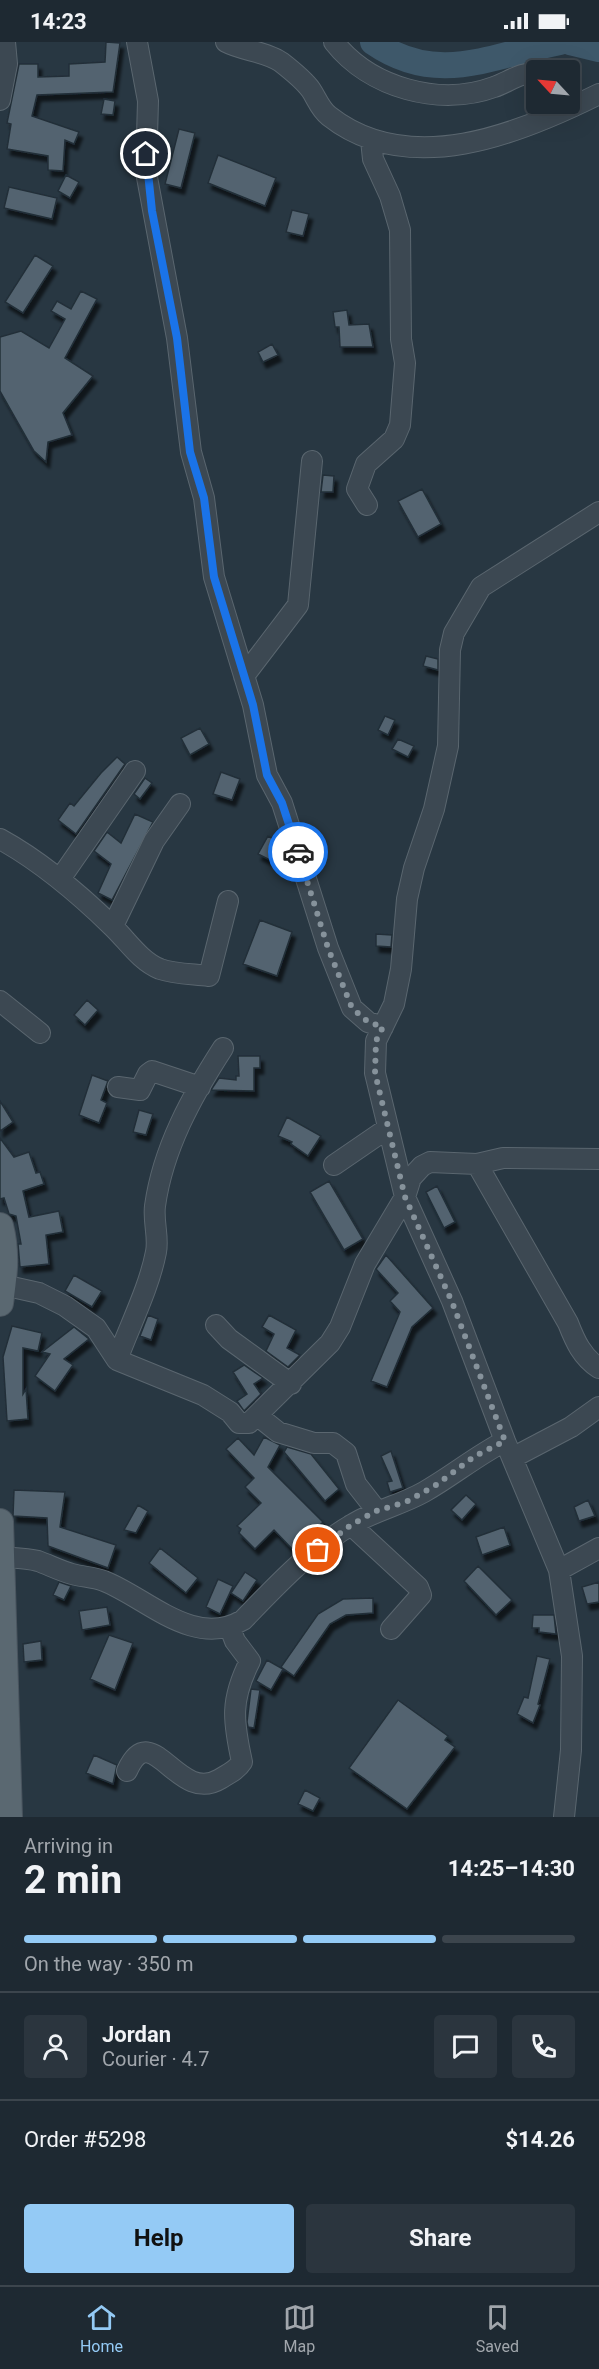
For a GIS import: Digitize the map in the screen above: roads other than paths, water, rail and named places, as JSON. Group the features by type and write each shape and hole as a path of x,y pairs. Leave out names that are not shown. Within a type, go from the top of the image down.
{"main road":[{"path":"0,1226 5,1251 1,1294"},
{"path":"0,1522 3,1700 9,1817"}],"street":[{"path":"0,100 7,64 4,42"},
{"path":"137,42 148,101 146,171 177,338 190,452 204,498 214,577 244,676 267,775 282,803 328,948 352,1008 368,1022 383,1027"},
{"path":"226,42 240,50 272,56 310,89 317,103 329,116 371,140 404,147 455,145 532,124 552,114"},
{"path":"334,42 360,67 396,86 422,93 445,96 492,88 526,72"},
{"path":"580,101 599,94"},
{"path":"367,505 357,489 366,464 394,439 400,425 405,363 401,339 400,230 390,196 373,159 371,140"},
{"path":"244,676 298,605 312,461"},
{"path":"564,1817 571,1750 572,1656 559,1570 452,1302 405,1197 375,1073 376,1041 394,1004 401,969 404,912 414,868 434,809 448,746 450,650 454,633 481,587 599,512"},
{"path":"60,879 135,771"},
{"path":"113,926 154,841 180,804"},
{"path":"3,846 38,861 113,926 137,953 159,969 210,976 228,901"},
{"path":"0,1000 40,1033"},
{"path":"117,1359 156,1251 153,1223 155,1204 166,1160 181,1120 224,1048"},
{"path":"118,1087 140,1090 147,1074 152,1071 200,1087"},
{"path":"334,1165 388,1128"},
{"path":"1,1294 39,1293 65,1306 96,1328 117,1359 203,1395 230,1412 239,1423 249,1423 291,1384 330,1342 340,1327 365,1264 405,1197 411,1178 422,1166 430,1162 477,1164 503,1158 599,1159"},
{"path":"477,1164 568,1323 575,1341 591,1363 599,1368"},
{"path":"216,1325 229,1339 291,1384"},
{"path":"1,1557 36,1560 71,1574 95,1578 167,1617 189,1625 230,1628 243,1620 307,1558 351,1525 376,1511 406,1502 436,1485 475,1456 510,1449 571,1427 599,1407"},
{"path":"258,1416 278,1432 314,1443 333,1443 346,1453 356,1484 376,1511"},
{"path":"351,1525 418,1587 422,1595 391,1629"},
{"path":"559,1570 599,1548"},
{"path":"127,1771 133,1757 146,1750 153,1752 178,1775 193,1783 209,1786 238,1768 242,1762 234,1733 236,1693 250,1661 235,1641 230,1628"}],"waterway":[{"path":"373,42 397,55 420,63 443,65 488,60 560,42"},
{"path":"570,42 599,49"}]}
